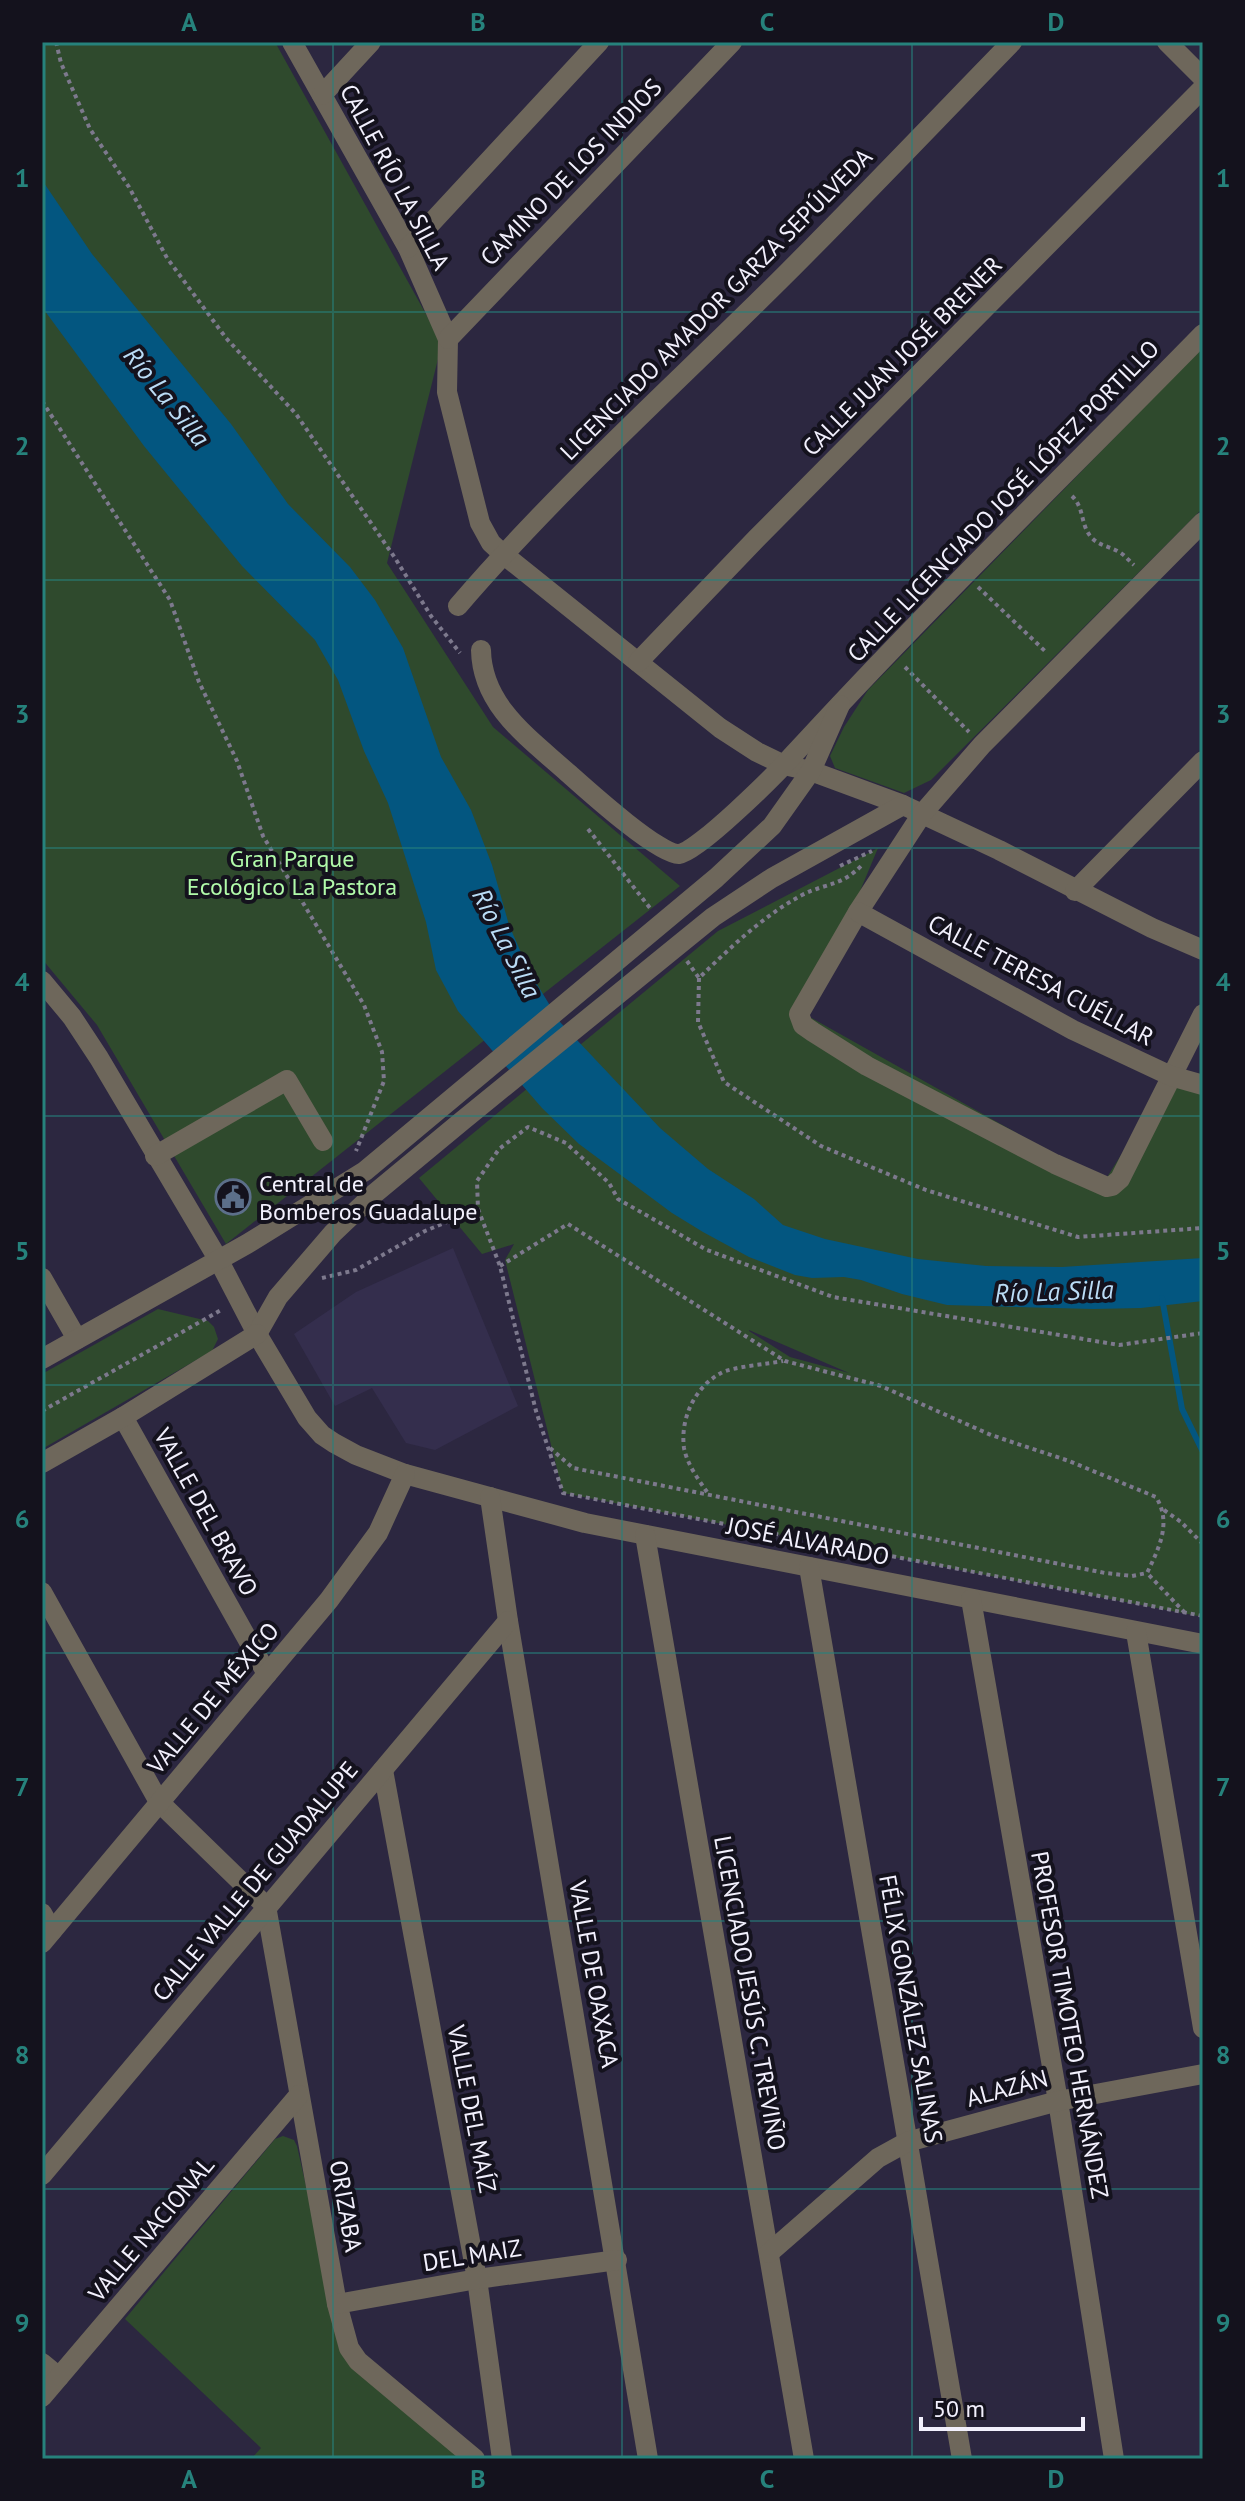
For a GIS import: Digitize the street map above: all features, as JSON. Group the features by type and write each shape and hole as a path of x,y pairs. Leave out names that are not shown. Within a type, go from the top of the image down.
{"street":[{"name":"CALLE RÍO LA SILLA","path":"292,42 408,248 448,339"},
{"path":"322,95 371,42"},
{"path":"408,248 599,42"},
{"name":"CAMINO DE LOS INDIOS","path":"448,339 732,42"},
{"name":"LICENCIADO AMADOR GARZA SEPÚLVEDA","path":"458,606 503,554 639,416 787,274 1012,42"},
{"path":"1167,42 1203,78"},
{"name":"CALLE JUAN JOSÉ BRENER","path":"638,662 1203,88"},
{"name":"CALLE LICENCIADO JOSÉ LÓPEZ PORTILLO","path":"784,765 1203,334"},
{"path":"448,339 447,392 480,523 491,543 503,554 720,728 757,752 784,765 811,771 913,809 1075,891 1203,950"},
{"path":"42,1463 257,1334 278,1297 333,1233 374,1194 713,917 772,878 913,809 982,745 1203,522"},
{"path":"473,655 503,714 583,787 667,852 677,854 693,848 784,765"},
{"name":"CALLE LICENCIADO JOSÉ LÓPEZ PORTILLO","path":"42,1359 365,1171 694,897 772,826 811,771 840,705"},
{"path":"1075,891 1203,761"},
{"path":"913,809 858,912 800,1009 799,1018 813,1032 867,1066 1055,1164 1103,1186 1112,1186 1120,1179 1203,1014"},
{"name":"CALLE TERESA CUÉLLAR","path":"858,912 1073,1030 1171,1076 1203,1085"},
{"name":"JOSÉ ALVARADO","path":"42,981 72,1017 99,1058 218,1259 257,1334 307,1418 322,1435 356,1455 405,1474 585,1523 1203,1644"},
{"path":"155,1156 287,1080 323,1141"},
{"path":"42,1278 77,1339"},
{"name":"VALLE DEL BRAVO","path":"123,1417 267,1674"},
{"name":"VALLE DE MÉXICO","path":"45,1929 159,1802 329,1600 378,1533 405,1474"},
{"name":"VALLE DE OAXACA","path":"490,1497 648,2459"},
{"name":"LICENCIADO JESÚS C. TREVIÑO","path":"645,1535 804,2459"},
{"name":"FÉLIX GONZÁLEZ SALINAS","path":"809,1567 962,2459"},
{"path":"42,1592 159,1802 266,1906"},
{"name":"PROFESOR TIMOTEO HERNÁNDEZ","path":"971,1599 1058,2101 1114,2459"},
{"name":"CALLE VALLE DE GUADALUPE","path":"42,2175 508,1621"},
{"path":"1136,1632 1203,2028"},
{"name":"VALLE DEL MAÍZ","path":"383,1770 477,2279 502,2459"},
{"name":"ORIZABA","path":"266,1906 337,2304 349,2348 358,2361 475,2459"},
{"name":"ALAZÁN","path":"769,2253 878,2158 907,2142 1058,2101 1203,2074"},
{"name":"VALLE NACIONAL","path":"42,2397 299,2095"},
{"name":"DEL MAIZ","path":"337,2304 477,2279 617,2260"},
{"path":"42,2363 59,2377"}],"path":[{"path":"56,42 61,63 90,129 118,168 167,258 226,338 296,414 431,616 473,655"},
{"path":"42,401 170,600 199,682 237,761 263,836 364,1005 382,1052 384,1081 355,1154"},
{"path":"1058,482 1077,502 1089,535 1099,544 1121,552 1147,578"},
{"path":"966,576 1060,666"},
{"path":"899,661 982,745"},
{"path":"699,978 698,1022 724,1082 821,1146 926,1190 1078,1237 1203,1228"},
{"path":"1203,1333 1119,1345 833,1297 707,1250 618,1199 609,1183 566,1143 528,1127 499,1149 477,1181 478,1209 500,1266 536,1411 563,1493 1203,1616"},
{"path":"312,1281 356,1270 425,1231 478,1209"},
{"path":"500,1266 568,1224 785,1361 881,1386 991,1435 1069,1461 1156,1497 1164,1510 1203,1544"},
{"path":"42,1411 239,1300"},
{"path":"709,1494 694,1474 684,1448 686,1415 699,1389 723,1371 785,1361"},
{"path":"548,1447 573,1468 1105,1573 1132,1576 1147,1573"},
{"path":"1147,1573 1159,1549 1164,1510"},
{"path":"1147,1573 1185,1613"}],"shaded area":[{"path":"453,1248 518,1406 435,1450 406,1443 372,1388 335,1406 294,1334 356,1292"}],"green space":[{"name":"Gran Parque Ecológico La Pastora","path":"42,42 275,42 442,343 387,563 493,727 680,886 226,1244 97,1025 42,959"},
{"path":"1203,347 1203,508 931,780 904,793 835,768 830,756 868,690"},
{"path":"878,848 808,1016 1104,1182 1171,1076 1203,1084 1203,1617 563,1493 505,1260 514,1244 482,1254 419,1178 718,931","holes":["749,1330 849,1373 790,1357"]},
{"path":"158,1309 208,1321 218,1339 212,1351 42,1449 42,1374"},
{"path":"283,2136 294,2140 297,2146 344,2354 461,2459 251,2459 261,2448 125,2319 275,2139"}],"water":[{"name":"Río La Silla","path":"42,180 92,254 231,424 288,504 350,567 375,600 403,648 441,757 471,810 492,865 509,925 529,971 560,1022 660,1128 708,1169 754,1199 783,1225 825,1239 918,1259 986,1266 1062,1267 1203,1258 1203,1301 1141,1308 1093,1309 947,1305 861,1280 795,1275 749,1257 703,1232 672,1213 579,1144 542,1108 458,1011 436,970 426,922 388,803 364,751 338,680 315,640 242,566 144,446 42,307"}],"waterway":[{"path":"1162,1298 1182,1409 1203,1452"}],"place":[{"name":"Central de Bomberos Guadalupe","path":"233,1197"}]}
